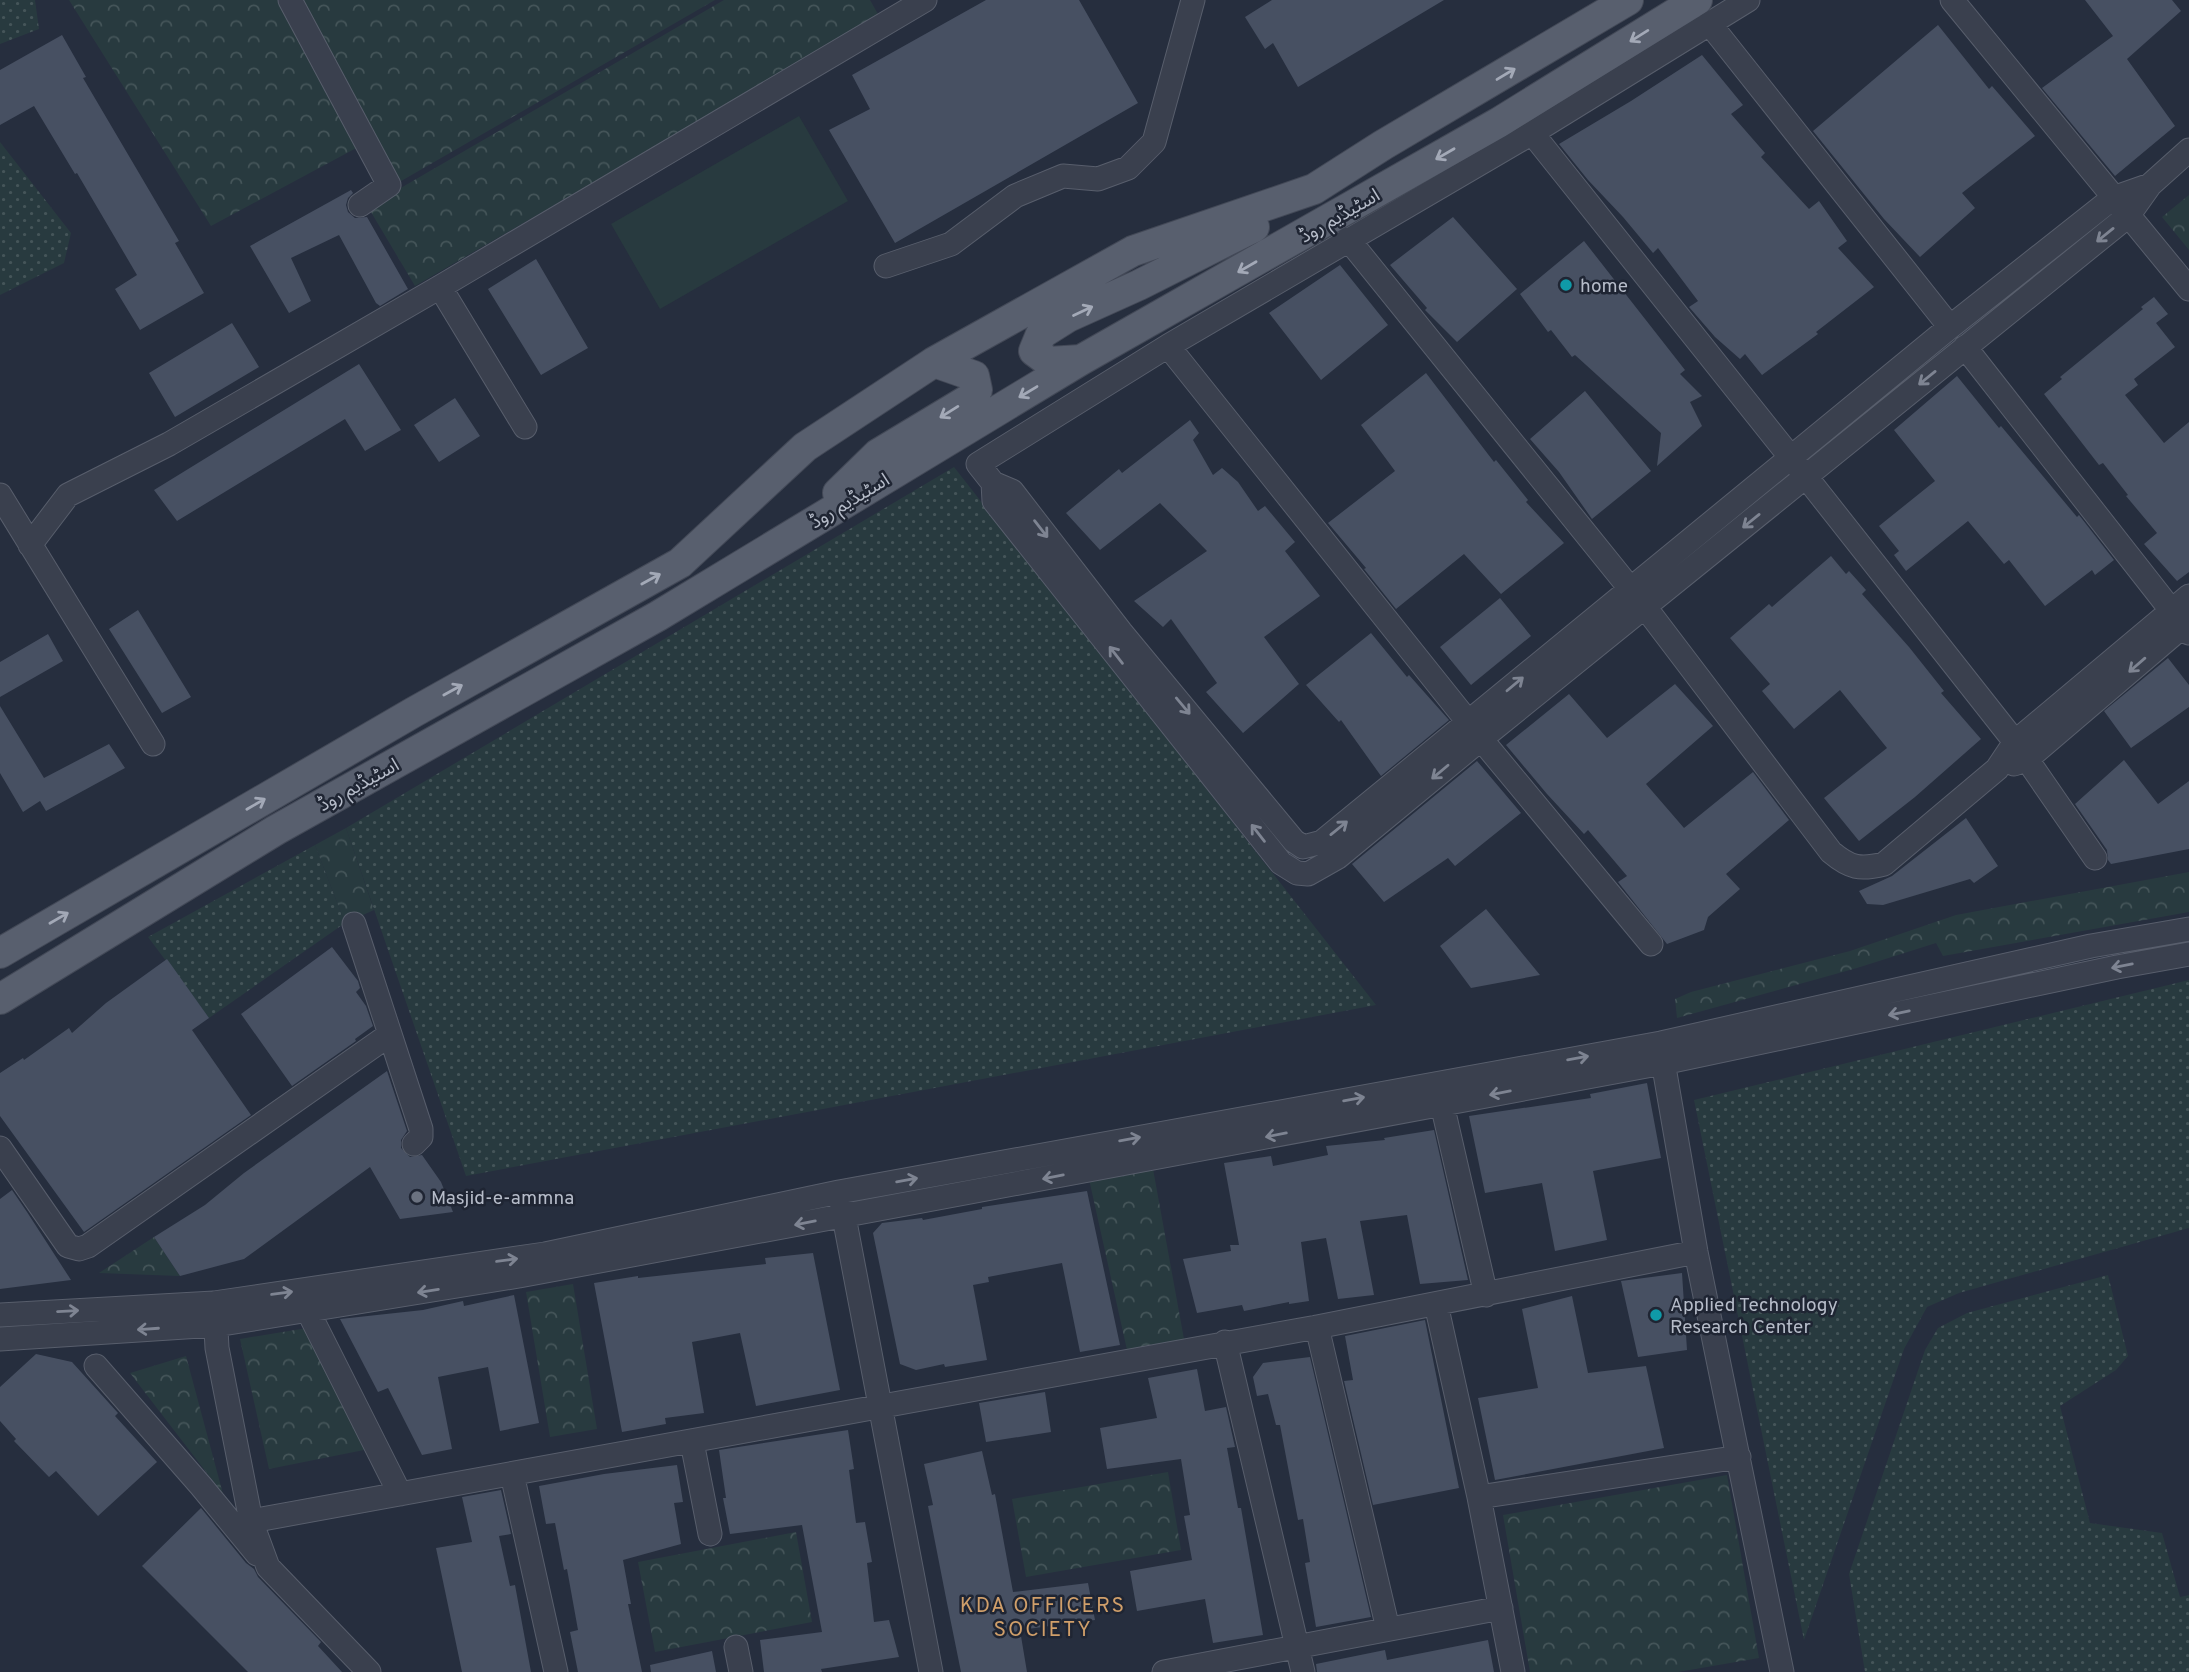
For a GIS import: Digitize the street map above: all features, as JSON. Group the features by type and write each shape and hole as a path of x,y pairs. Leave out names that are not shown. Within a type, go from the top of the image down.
{"main road":[{"name":"اسٹیڈیم روڈ","path":"0,953 414,712 680,563 805,447 934,362 1133,251 1314,189 1383,145 1628,0"},
{"name":"اسٹیڈیم روڈ","path":"0,999 276,830 658,616 1081,360 1474,137 1703,11"},
{"path":"1081,360 1049,362 1034,351 1041,334 1068,317 1139,285 1254,227 1314,189"},
{"path":"801,528 878,454 971,398 977,390 974,376 934,362"}],"street":[{"path":"290,0 389,185 360,205"},
{"path":"30,544 68,495 169,444 440,287 894,8 925,0"},
{"path":"886,266 951,244 1016,196 1063,176 1098,179 1129,169 1154,142 1192,0"},
{"path":"978,464 1168,346 1532,133 1703,11 1748,0"},
{"path":"1952,0 2189,289"},
{"path":"1703,11 1950,327"},
{"path":"1532,133 1799,467 2020,751 2095,858"},
{"path":"1475,731 1630,588 1965,347 2129,216 2150,185 2189,150"},
{"path":"955,436 966,457 978,464 993,483 1012,491 1121,632 1294,841 1303,846 1311,846 1322,842 1645,607 1950,327 2113,198 2150,185"},
{"path":"1348,239 1645,607 1831,852 1846,864 1867,868 1884,864 2184,617 1965,347"},
{"path":"440,287 525,427"},
{"path":"1168,346 1475,731 1651,944"},
{"path":"0,495 153,744"},
{"path":"354,924 421,1129 421,1137 414,1144"},
{"path":"0,1339 215,1314 843,1216 1442,1104 1662,1053 2091,946 2189,929"},
{"path":"0,1315 308,1311 547,1262 839,1192 1662,1053 2189,954"},
{"path":"0,1148 68,1246 79,1250 389,1035"},
{"path":"1662,1053 1696,1252 1739,1457 1778,1671"},
{"path":"1442,1104 1486,1295"},
{"path":"839,1192 931,1672"},
{"path":"251,1521 1317,1327 1696,1252"},
{"path":"1436,1304 1479,1497 1513,1672"},
{"path":"308,1311 400,1494"},
{"path":"215,1314 217,1348 251,1521 268,1567"},
{"path":"1317,1327 1388,1629"},
{"path":"1225,1342 1303,1672"},
{"path":"96,1366 268,1567 369,1672"},
{"path":"692,1442 710,1534"},
{"path":"1479,1497 1739,1457"},
{"path":"512,1474 555,1672"},
{"path":"1164,1672 1501,1608"},
{"path":"736,1647 740,1672"}],"green space":[{"path":"0,0 35,0 39,29 0,44"},
{"path":"69,0 281,0 360,146 211,226"},
{"path":"296,0 715,0 396,184"},
{"path":"724,0 870,0 879,16 415,286 368,207"},
{"path":"799,116 848,201 660,309 611,224"},
{"path":"0,142 71,233 64,263 0,295"},
{"path":"2189,195 2189,250 2162,217"},
{"path":"954,467 1376,1005 466,1176 346,828"},
{"path":"346,828 374,910 345,923 315,845"},
{"path":"315,845 345,923 209,1018 148,937"},
{"path":"2189,872 2189,912 1943,956 1936,943 1677,1018 1675,999 1691,992 1850,951 1956,915"},
{"path":"2189,980 2189,1228 1959,1293 1927,1307 1904,1349 1804,1640 1694,1100"},
{"path":"1151,1158 1186,1350 1129,1359 1087,1170"},
{"path":"154,1237 180,1276 99,1273"},
{"path":"2108,1275 2128,1356 2116,1370 2060,1406 2090,1523 2162,1533 2180,1597 2189,1595 2189,1672 1865,1672 1849,1574 1925,1350 1938,1328 1967,1313"},
{"path":"573,1284 597,1429 550,1437 526,1292"},
{"path":"313,1327 374,1448 269,1469 240,1339"},
{"path":"186,1356 223,1494 130,1373"},
{"path":"1168,1472 1181,1550 1026,1577 1012,1499"},
{"path":"1727,1475 1759,1658 1678,1672 1530,1672 1503,1515"},
{"path":"796,1532 812,1622 655,1652 638,1562"}],"building":[{"path":"986,0 1079,0 1138,103 895,243 829,130 870,109 852,75"},
{"path":"1272,0 1444,0 1298,87 1273,43 1265,49 1245,17"},
{"path":"2085,0 2172,0 2181,11 2127,59 2175,126 2115,176 2042,88 2113,36"},
{"path":"1938,25 1989,89 1992,86 2035,136 1962,193 1975,208 1920,257 1884,219 1813,131"},
{"path":"62,35 86,77 83,78 179,241 175,243 204,293 140,330 115,289 137,275 34,106 0,125 0,70"},
{"path":"1702,55 1743,105 1731,114 1765,153 1761,157 1809,209 1819,201 1847,241 1838,248 1874,287 1816,332 1818,334 1762,375 1745,354 1740,359 1715,337 1689,307 1698,301 1658,248 1653,253 1559,144"},
{"path":"351,190 353,193 346,205 348,212 355,218 367,217 408,289 380,306 376,303 339,235 291,258 311,301 289,313 250,246"},
{"path":"1453,217 1517,289 1457,342 1425,310 1427,308 1390,265"},
{"path":"1584,241 1685,370 1680,374 1702,396 1690,402 1702,426 1657,466 1661,433 1575,355 1572,357 1551,330 1548,332 1520,294"},
{"path":"536,259 588,348 541,375 488,289"},
{"path":"1340,265 1388,325 1321,380 1269,313"},
{"path":"2154,297 2168,314 2156,323 2175,347 2134,379 2138,385 2125,395 2164,443 2189,422 2189,572 2177,581 2144,544 2157,533 2103,463 2099,465 2044,394 2062,379 2060,377"},
{"path":"232,323 259,367 175,417 149,373"},
{"path":"359,364 401,430 365,451 345,419 177,521 154,490"},
{"path":"1426,373 1494,462 1496,460 1528,500 1526,502 1564,543 1501,594 1464,554 1396,609 1328,523 1395,471 1361,425"},
{"path":"1957,376 2077,517 2079,515 2114,560 2095,575 2092,570 2045,606 2009,560 2004,564 1968,521 1906,571 1894,555 1899,551 1879,526 1935,481 1894,430"},
{"path":"1585,391 1651,471 1592,519 1559,472 1530,439"},
{"path":"455,398 480,436 439,462 414,425"},
{"path":"1190,420 1199,433 1193,440 1213,475 1222,468 1238,482 1258,511 1265,506 1295,542 1285,551 1320,596 1264,637 1299,684 1243,733 1206,692 1217,683 1171,619 1163,627 1134,601 1207,551 1160,503 1100,550 1066,513 1119,469 1122,473"},
{"path":"1831,556 1846,574 1849,571 1866,590 1862,594 1909,647 1944,691 1941,693 1981,739 1915,797 1859,841 1824,798 1887,748 1840,690 1794,729 1762,691 1770,684 1730,638 1769,604 1772,607"},
{"path":"1500,598 1531,636 1471,685 1440,647"},
{"path":"138,610 191,697 162,713 109,629"},
{"path":"1371,633 1407,677 1409,675 1449,720 1381,776 1341,720 1339,722 1306,685"},
{"path":"48,634 63,661 0,697 0,662"},
{"path":"2168,658 2189,685 2189,707 2131,748 2104,711"},
{"path":"1675,684 1713,726 1646,784 1684,828 1753,772 1789,820 1726,874 1740,889 1708,917 1704,930 1667,944 1618,882 1627,876 1588,830 1584,834 1547,794 1506,745 1569,694 1607,738"},
{"path":"0,706 44,778 109,744 125,768 46,811 40,801 23,812 0,773"},
{"path":"2124,760 2158,804 2189,781 2189,849 2111,864 2108,860 2107,850 2075,804"},
{"path":"1477,761 1521,813 1455,866 1448,858 1384,902 1352,864"},
{"path":"1966,818 1998,866 1974,883 1970,879 1883,905 1867,904 1859,891 1892,876"},
{"path":"1486,909 1540,975 1471,988 1440,946"},
{"path":"332,947 358,981 360,988 356,992 366,1006 373,1026 292,1086 241,1014"},
{"path":"167,959 209,1018 192,1030 251,1115 84,1232 0,1116 0,1073 23,1058 24,1060 69,1028 72,1033 106,1003"},
{"path":"387,1071 407,1131 401,1140 401,1148 410,1157 422,1155 441,1182 453,1212 400,1219 370,1167 244,1259 180,1276 154,1237 205,1205 244,1173"},
{"path":"1647,1083 1661,1158 1593,1171 1607,1240 1555,1251 1542,1183 1485,1193 1469,1116 1591,1098 1590,1094"},
{"path":"1434,1130 1468,1280 1420,1284 1407,1215 1360,1221 1374,1295 1338,1299 1326,1238 1301,1242 1309,1301 1244,1311 1242,1305 1197,1313 1183,1259 1231,1251 1230,1245 1239,1245 1224,1163 1271,1156 1273,1166 1328,1155 1326,1146 1385,1140 1384,1138"},
{"path":"12,1190 71,1280 0,1289 0,1199"},
{"path":"1087,1191 1120,1345 1080,1352 1062,1263 988,1277 989,1282 973,1285 987,1360 916,1370 900,1364 873,1233 882,1223 923,1220 982,1207"},
{"path":"813,1253 840,1390 756,1406 740,1333 692,1342 704,1413 665,1418 666,1424 622,1432 594,1283 638,1276 766,1264 765,1258"},
{"name":"Applied Technology Research Center","path":"1682,1273 1687,1350 1638,1357 1621,1281"},
{"path":"514,1295 539,1423 500,1431 488,1367 438,1377 452,1449 422,1455 388,1388 378,1392 340,1319 423,1310 463,1301 464,1306"},
{"path":"1572,1296 1588,1373 1646,1366 1664,1448 1495,1480 1478,1398 1538,1388 1522,1309"},
{"path":"1425,1320 1459,1488 1373,1505 1344,1381 1353,1380 1345,1336"},
{"path":"36,1354 72,1362 118,1413 115,1416 157,1462 98,1516 56,1471 49,1477 14,1441 16,1439 0,1421 0,1387"},
{"path":"1310,1357 1371,1617 1316,1627 1305,1563 1310,1562 1303,1519 1298,1520 1280,1425 1276,1425 1268,1394 1257,1396 1253,1377 1263,1363"},
{"path":"1197,1369 1205,1411 1226,1407 1235,1447 1227,1448 1238,1508 1241,1508 1263,1635 1213,1643 1205,1599 1137,1611 1130,1571 1192,1560 1184,1516 1190,1515 1181,1459 1107,1469 1100,1428 1157,1418 1148,1378"},
{"path":"1045,1392 1051,1432 986,1442 979,1403"},
{"path":"848,1430 854,1469 849,1470 856,1523 865,1522 872,1562 867,1563 874,1622 889,1620 899,1657 821,1669 822,1672 764,1672 760,1640 822,1632 802,1525 730,1534 723,1498 726,1498 719,1450"},
{"path":"982,1451 992,1495 995,1494 1013,1592 1088,1583 1095,1620 1020,1630 1027,1672 961,1672 928,1506 933,1505 924,1464"},
{"path":"677,1465 683,1502 674,1503 681,1544 623,1560 631,1604 628,1604 642,1672 578,1672 570,1632 578,1630 567,1569 564,1570 555,1523 546,1524 539,1486"},
{"path":"501,1490 511,1534 499,1536 510,1586 515,1585 531,1672 462,1672 436,1548 472,1542 462,1497"},
{"path":"201,1508 258,1577 321,1642 318,1646 342,1672 248,1672 142,1566"},
{"path":"1488,1640 1494,1672 1317,1672 1316,1664 1385,1650 1387,1660"},
{"path":"712,1651 716,1672 651,1672 650,1665"}],"place":[{"name":"home","path":"1566,285"},
{"name":"Masjid-e-ammna","path":"417,1197"},
{"name":"Applied Technology Research Center","path":"1656,1315"}],"district":[{"name":"KDA OFFICERS SOCIETY","path":"1043,1617"}]}
